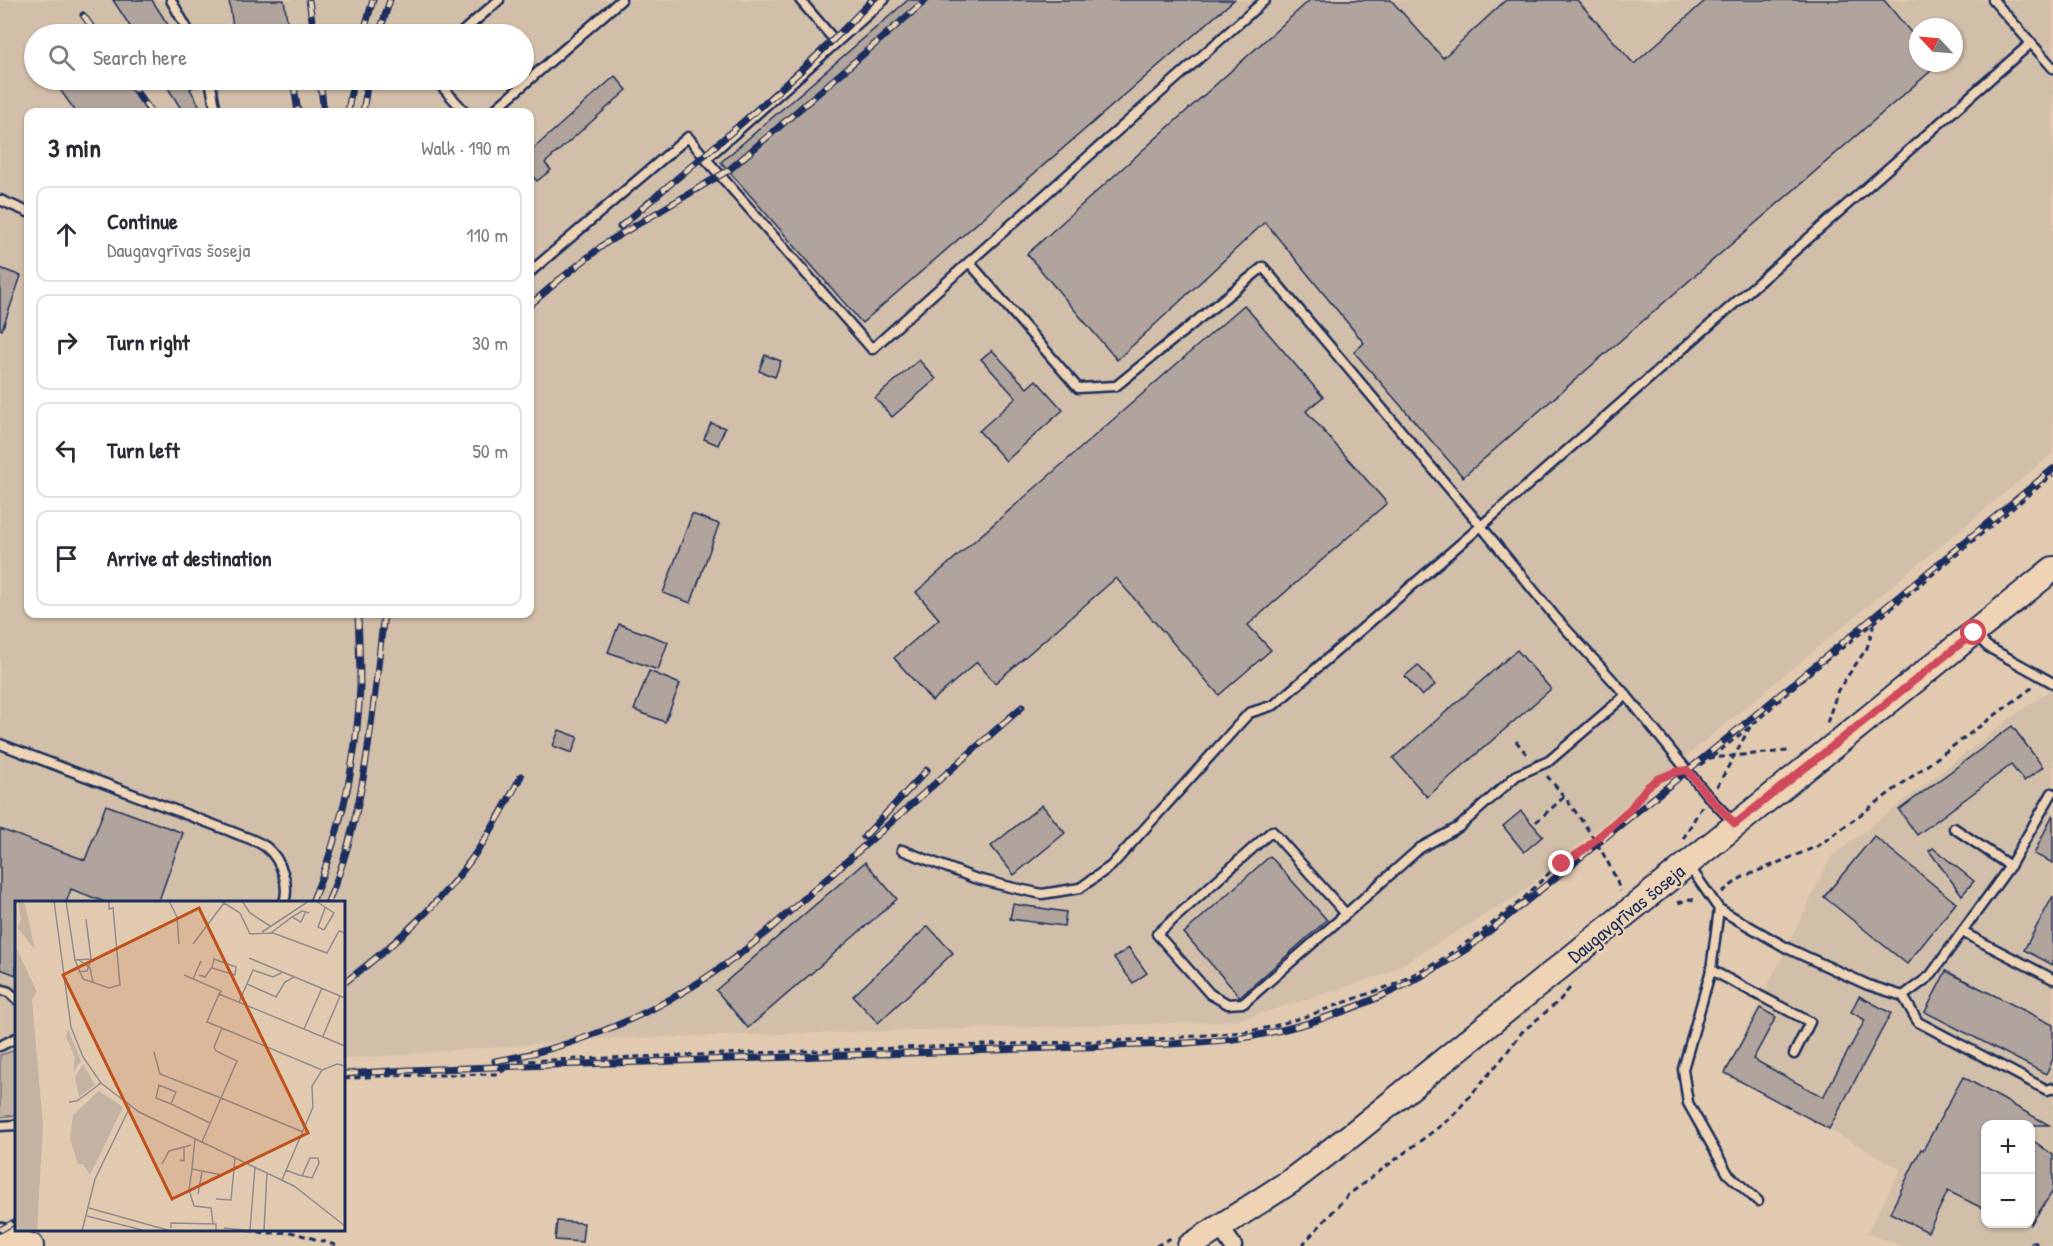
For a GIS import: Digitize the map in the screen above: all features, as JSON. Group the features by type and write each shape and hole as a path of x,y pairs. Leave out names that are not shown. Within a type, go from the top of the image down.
{"main road":[{"name":"Daugavgrīvas šoseja","path":"1190,1246 1227,1237 1291,1181 1354,1133 1684,854 1735,824 2053,570"},
{"path":"0,1234 31,1246"}],"lane":[{"path":"171,0 184,24"},
{"path":"472,24 500,0"},
{"path":"534,76 621,0"},
{"path":"800,0 836,42"},
{"path":"706,159 884,0"},
{"path":"534,269 688,137 872,349 1264,0"},
{"path":"1993,0 2053,68"},
{"path":"902,850 974,878 1041,894 1080,888 1111,866 1249,713 1274,705 2031,43"},
{"path":"212,90 215,108"},
{"path":"445,90 461,108"},
{"path":"497,108 517,90"},
{"path":"0,201 24,210"},
{"path":"969,262 1078,388 1116,386 1263,267 1556,618 1626,694 1707,795 1735,824"},
{"path":"1974,633 1988,647 2053,683"},
{"path":"1346,914 1272,831 1157,934 1210,994 1228,1004 1244,1003 1346,914 1420,848 1460,827 1517,775 1549,760 1626,694"},
{"path":"0,744 220,827 266,847 278,863 285,878 287,893 285,901"},
{"path":"1902,996 1930,976 2010,866 2052,793"},
{"path":"1954,828 2010,866"},
{"path":"1684,854 1719,909 1797,952 1868,985 1902,996 1918,1022 2046,1090 2053,1088"},
{"path":"1719,909 1711,970 1683,1070 1688,1103 1728,1174 1758,1201"},
{"path":"1962,932 2053,979"},
{"path":"1711,970 1810,1022 1794,1054"},
{"path":"0,988 15,998"},
{"path":"0,1046 15,1038"},
{"path":"0,1126 15,1125"}],"path":[{"path":"345,1079 378,1076 498,1074 520,1061 1159,1039 1244,1032 1310,1015 1395,984 1439,960 1479,934 1523,899 1549,873 1585,849 1631,808 1647,787 1658,779 1675,772 1698,767 1710,758 1751,726 1804,678 1874,624 2053,475"},
{"path":"1827,724 1838,690 1867,648 1874,624"},
{"path":"1678,903 1690,899 1701,902 1712,899 1741,878 1818,846 2044,678"},
{"path":"1684,854 1707,795 1720,785 1751,726"},
{"path":"1710,758 1788,751 1791,753"},
{"path":"1557,787 1608,862"},
{"path":"1536,822 1564,797"},
{"path":"1304,1246 1304,1243 1348,1195 1451,1118 1522,1032 1559,1000 1571,986"},
{"path":"254,1231 291,1232 339,1246"}],"shaded area":[{"path":"0,0 2053,0 2053,453 1517,896 1386,974 1250,1017 1219,1022 600,1039 345,1059 345,901 15,901 15,1085 0,1079"},
{"path":"2053,688 2053,1246 1901,1246 1867,1233 1901,1169 1725,1073 1831,857"},
{"path":"15,1050 15,1115 0,1117 0,1055"}],"building":[{"path":"113,0 152,0 168,24 129,24"},
{"path":"229,0 284,0 288,24 233,24"},
{"path":"908,0 1234,0 862,323 721,162"},
{"path":"1310,0 1391,0 1443,58 1506,0 1577,0 1634,64 1706,0 1884,0 1909,30 1909,72 1930,72 1463,477 1354,352 1364,343 1265,222 1117,360 1027,254"},
{"path":"615,76 627,90 545,163 551,170 537,181 534,178 534,148"},
{"path":"60,90 131,90 144,108 73,108"},
{"path":"169,90 191,90 201,108 180,108"},
{"path":"0,268 21,276 2,330 0,329"},
{"path":"1244,305 1323,397 1306,411 1387,503 1248,625 1271,650 1219,695 1116,578 995,683 977,662 932,701 894,658 939,619 916,592"},
{"path":"992,350 1027,388 1036,380 1063,410 1006,461 979,431 1016,398 981,359"},
{"path":"765,355 781,361 775,377 759,371"},
{"path":"919,360 936,379 892,417 875,398"},
{"path":"711,423 725,428 718,445 704,439"},
{"path":"692,514 719,524 691,603 663,593"},
{"path":"619,624 668,642 658,670 608,652"},
{"path":"1517,650 1551,689 1427,797 1393,758"},
{"path":"1418,665 1435,685 1422,696 1405,676"},
{"path":"649,671 680,684 665,722 634,710"},
{"path":"2012,726 2043,767 2024,781 2011,765 1917,835 1899,810"},
{"path":"559,730 578,737 572,753 553,746"},
{"path":"106,805 183,833 159,901 102,901 71,889 67,901 15,901 15,975 0,969 0,829 85,860"},
{"path":"1042,805 1065,833 1014,875 991,846"},
{"path":"1521,811 1543,836 1524,852 1503,826"},
{"path":"2053,814 2053,863 2034,854"},
{"path":"1874,836 1956,903 1907,964 1824,897"},
{"path":"1933,848 1974,881 1962,895 1929,851"},
{"path":"1270,856 1327,920 1240,997 1184,933"},
{"path":"865,862 897,899 748,1028 716,990"},
{"path":"2053,896 2053,965 2024,950"},
{"path":"1013,904 1066,912 1064,926 1010,919"},
{"path":"928,926 953,953 878,1023 853,996"},
{"path":"1129,948 1147,973 1133,983 1114,958"},
{"path":"1946,971 2053,1025 2053,1059 2046,1074 1925,1012"},
{"path":"1859,996 1891,1013 1829,1129 1725,1073 1760,1008 1776,1017 1753,1059 1823,1097 1865,1020 1851,1012"},
{"path":"1963,1077 2049,1125 2035,1125 2035,1120 1981,1120 1981,1208 1948,1191 1928,1232 1890,1213 1921,1149 1923,1150"},
{"path":"2035,1142 2053,1155 2053,1191 2035,1218"},
{"path":"557,1221 584,1223 582,1242 555,1240"}],"railway":[{"path":"309,0 313,24"},
{"path":"366,24 373,0"},
{"path":"382,24 390,0"},
{"path":"620,227 781,89 843,31 872,0"},
{"path":"554,284 606,243 729,170 926,0"},
{"path":"83,15 90,24"},
{"path":"135,90 148,108"},
{"path":"295,90 297,108"},
{"path":"321,90 324,108"},
{"path":"349,108 351,90"},
{"path":"364,108 366,90"},
{"path":"534,302 559,280"},
{"path":"345,1074 1171,1044 1248,1037 1336,1014 1392,991 1471,946 1713,750 2053,469"},
{"path":"312,901 339,824 351,769 360,687 358,618"},
{"path":"328,901 352,832 360,796 384,618"},
{"path":"495,1061 530,1054 599,1032 665,1002 726,964 755,942 1022,707"},
{"path":"864,837 927,770"},
{"path":"345,982 419,920 453,883 487,836 521,776"},
{"path":"0,1230 15,1222"}],"route":[{"path":"1562,864 1585,849 1631,808 1647,787 1658,779 1675,772 1687,770 1735,824 1974,633"}]}
